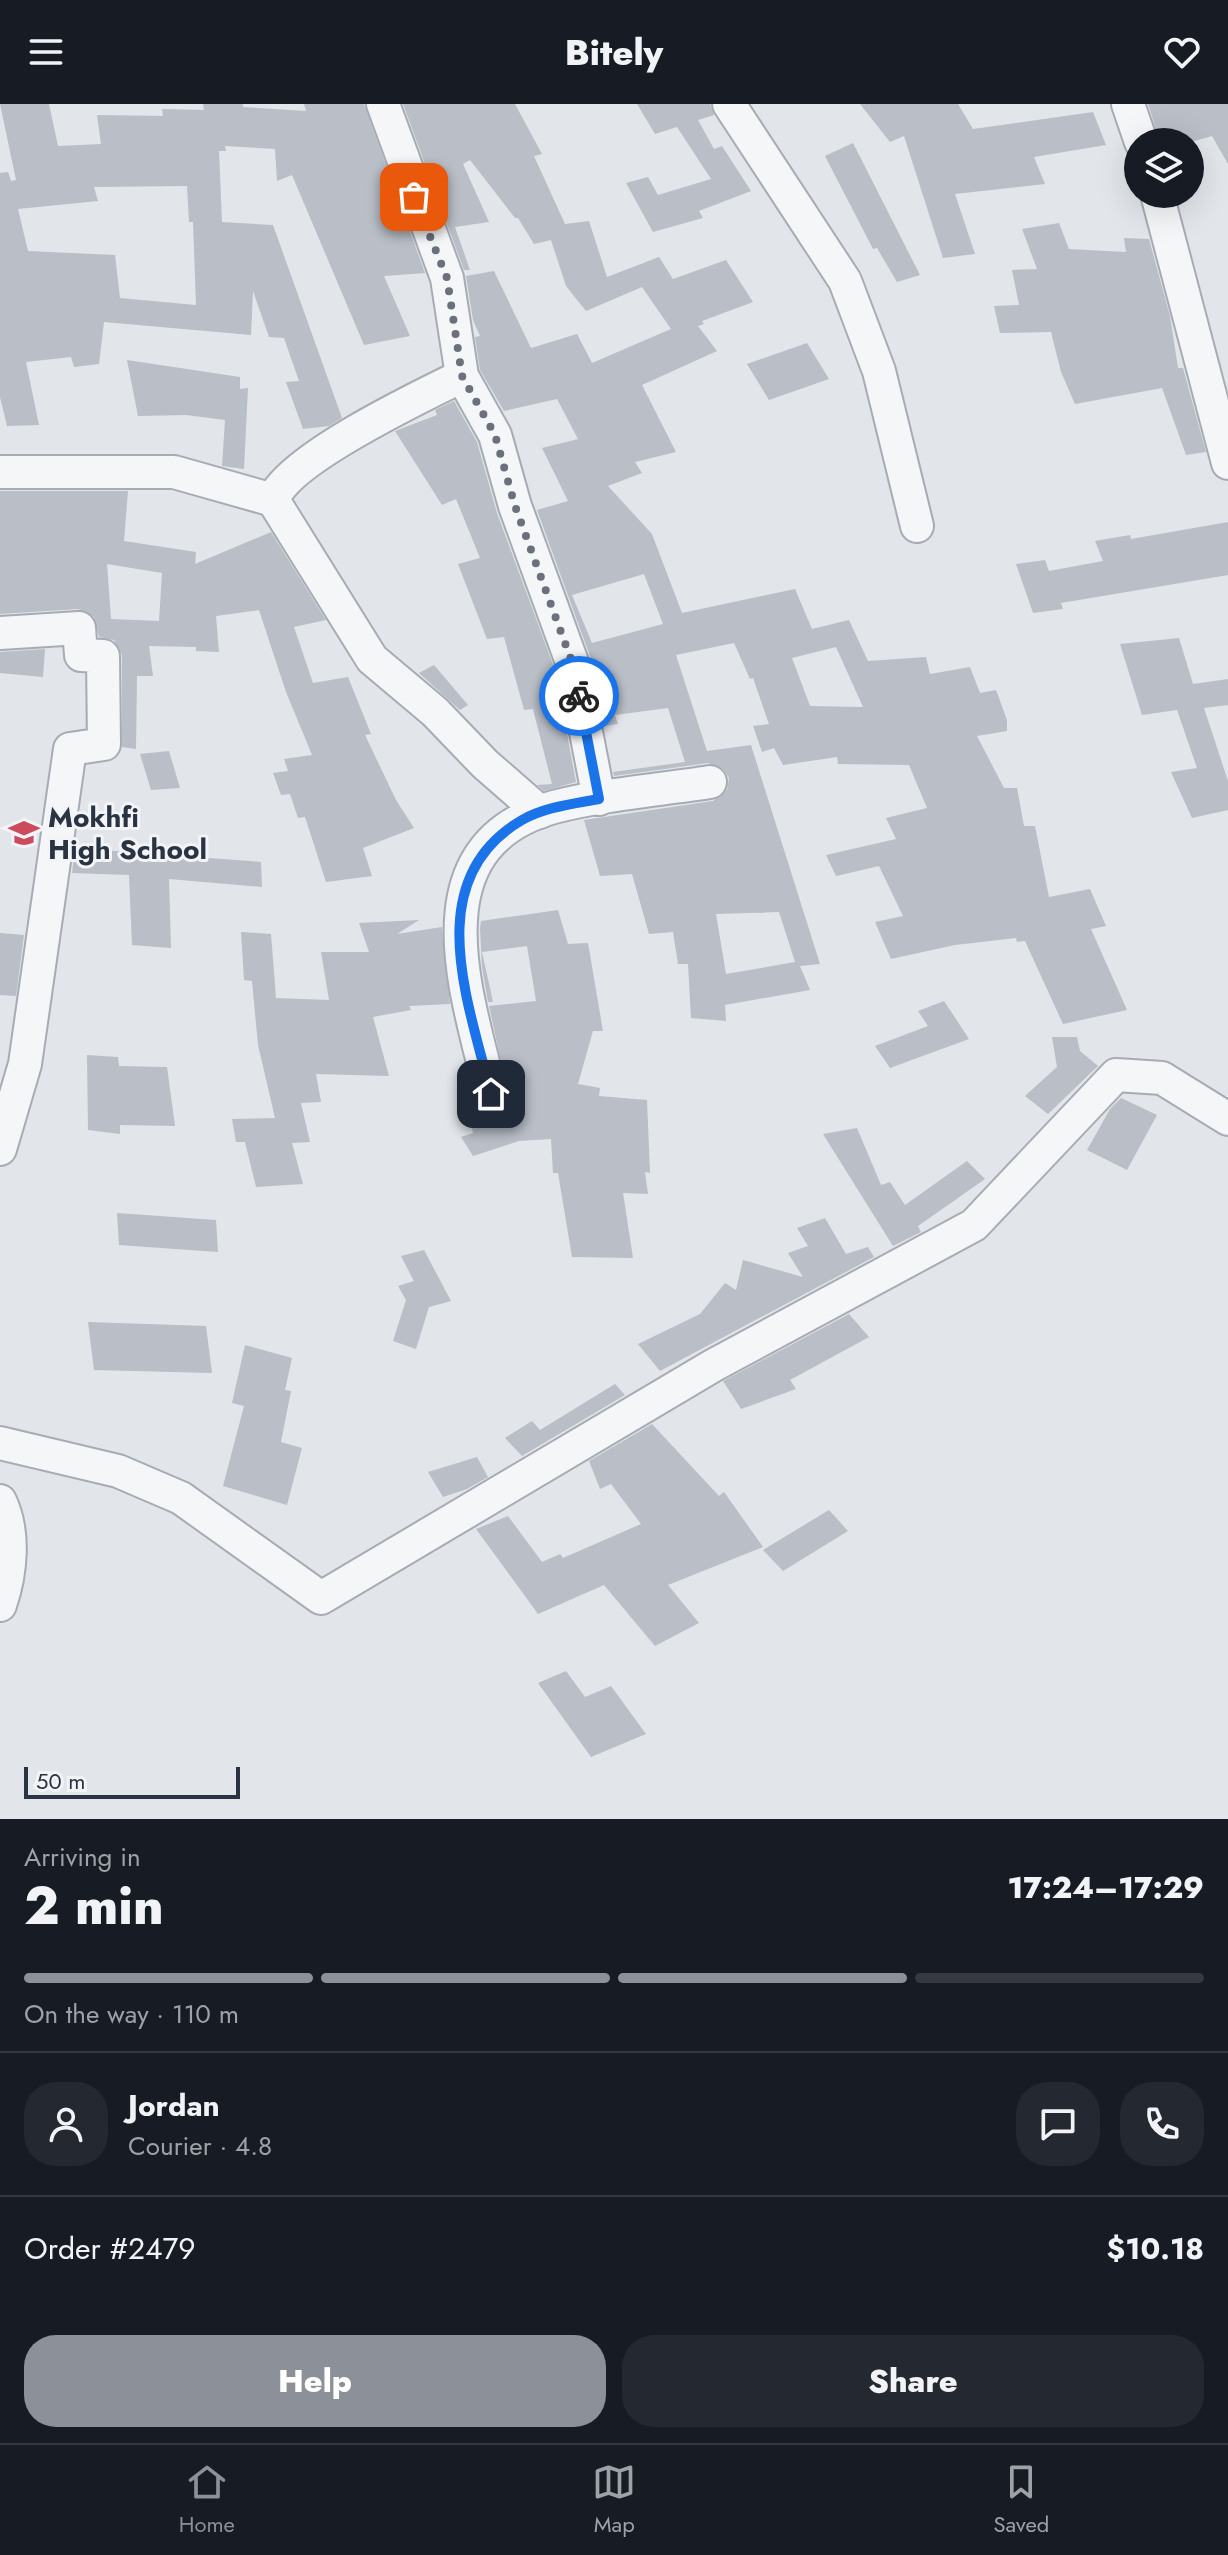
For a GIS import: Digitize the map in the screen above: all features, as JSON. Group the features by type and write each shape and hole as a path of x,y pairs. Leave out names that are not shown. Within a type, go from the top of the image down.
{"street":[{"path":"383,104 447,278 462,376 495,435 515,506 573,665 599,799"},
{"path":"729,104 845,281 879,371 917,526"},
{"path":"1128,104 1136,128"},
{"path":"1161,208 1228,463"},
{"path":"273,500 277,487 310,461 406,403 462,376"},
{"path":"0,472 174,472 273,500 372,659 435,712 485,764 540,812"},
{"path":"0,633 79,628 81,655 103,656 104,729 104,744 70,749 25,1064 0,1149"},
{"path":"491,1094 461,968 458,925 463,894 478,857 523,819 540,812 599,799 710,782"},
{"path":"0,1443 118,1471 181,1498 321,1598 714,1365 974,1225 1116,1075 1162,1078 1228,1119"},
{"path":"0,1501 10,1522 7,1586 0,1605"}],"building":[{"path":"0,104 49,104 58,146 101,144 97,115 163,116 162,109 204,110 203,104 243,104 243,107 306,111 304,104 364,104 425,273 384,276 410,336 364,345 292,175 277,181 275,149 225,146 226,151 219,151 222,222 273,225 342,418 329,426 303,429 286,382 299,381 284,338 269,337 253,291 251,335 104,322 99,364 74,367 71,357 26,362 39,425 7,426 0,397 0,173 8,172 11,181 16,180","holes":["187,186 189,222 193,222 196,305 120,298 115,255 28,251 18,209 98,201 94,187"]},
{"path":"403,104 515,104 542,154 534,156 565,224 589,221 607,277 659,257 673,279 726,260 753,302 702,321 704,324 698,326 717,351 642,385 676,452 635,462 642,473 608,486 652,534 682,613 795,589 812,629 849,620 868,661 926,657 930,674 970,667 980,693 996,690 1007,720 1007,731 977,736 1004,788 1017,788 1024,826 1035,826 1049,897 1090,889 1106,926 1091,929 1127,1010 1063,1024 1025,941 1017,942 1016,938 955,945 891,959 875,922 903,916 879,866 836,876 826,855 896,839 886,818 927,808 909,765 838,764 837,757 783,765 774,748 762,752 753,726 769,724 753,678 750,679 734,643 676,655 707,751 751,745 820,964 800,966 810,990 725,1005 726,1021 691,1018 688,964 678,964 673,932 649,934 632,874 600,876 584,820 713,801 727,790 729,778 724,770 708,763 614,776 613,772 685,762 668,708 615,715 618,724 604,726 591,659 537,510 568,501 542,448 578,439 557,399 504,411 480,370 475,337 480,336 473,320 466,276 494,271 531,348 577,334 592,363 671,329 642,287 586,311 566,286 551,240 534,244 518,218 470,160 463,164 489,222 455,227 470,270 464,270","holes":["644,574 663,624 592,643 572,595","836,647 863,707 810,706 792,658","779,912 795,962 726,974 716,914"]},
{"path":"637,104 710,104 714,115 698,120 714,149 722,146 751,191 699,211 703,218 653,232 626,183 648,177 658,195 711,179 677,127 655,134"},
{"path":"860,104 958,104 973,129 1093,112 1106,145 1034,157 1045,184 955,194 975,254 943,258 904,136 890,142"},
{"path":"1148,104 1228,104 1228,164 1212,136 1204,138 1204,128 1156,128"},
{"path":"853,143 920,275 897,282 877,248 873,249 825,156"},
{"path":"1059,223 1069,249 1126,252 1124,238 1149,239 1170,316 1178,368 1183,368 1206,452 1186,455 1162,388 1075,404 1061,372 1051,332 1000,333 994,306 1019,305 1012,270 1037,269 1022,229"},
{"path":"807,343 829,379 769,400 747,364"},
{"path":"127,360 240,377 240,389 248,388 244,469 222,466 225,420 186,415 138,416"},
{"path":"454,401 477,442 497,513 555,670 576,782 544,791 537,785 552,784 533,709 524,710 504,637 487,639 458,564 480,558 456,499 442,505 395,431 437,415 435,410"},
{"path":"0,491 128,491 124,541 196,552 195,564 271,532 326,620 294,627 313,683 348,677 371,734 365,735 396,800 414,828 363,848 372,876 326,882 305,817 298,818 290,794 281,795 273,773 288,771 284,759 312,755 286,692 259,610 216,616 219,652 196,651 196,647 149,646 153,676 137,676 136,749 122,747 122,655 114,640 99,637 94,617 78,609 0,614","holes":["107,564 162,573 159,621 111,619"]},
{"path":"1228,522 1228,575 1061,603 1063,609 1033,613 1016,564 1045,560 1049,571 1103,561 1095,541 1130,535 1131,539"},
{"path":"1179,638 1193,684 1228,679 1228,705 1204,708 1228,781 1228,810 1192,818 1171,772 1197,768 1177,710 1142,715 1120,644"},
{"path":"45,649 43,677 0,673 0,652"},
{"path":"434,665 468,705 460,710 419,673"},
{"path":"169,751 180,788 151,790 140,754"},
{"path":"75,848 261,862 262,887 169,879 171,948 132,945 129,875 72,873"},
{"path":"558,910 568,944 588,943 603,1031 593,1031 578,1084 600,1088 599,1096 647,1100 650,1173 645,1172 648,1194 623,1193 633,1258 572,1257 558,1173 553,1173 551,1139 519,1141 473,1156 461,1137 473,1133 460,1077 467,1076 473,1099 485,1112 495,1113 504,1108 509,1098 489,1006 536,1001 527,946 482,952 493,1002 488,1002 482,967 481,921"},
{"path":"419,920 397,934 442,927 450,1004 409,1006 411,1010 373,1017 389,1076 316,1074 321,1102 301,1103 310,1142 292,1143 303,1184 256,1187 245,1142 236,1142 232,1119 275,1118 258,1045 252,981 244,980 241,932 271,934 276,998 329,1000 321,952 369,952 359,923"},
{"path":"0,933 24,935 16,996 0,995"},
{"path":"944,1001 969,1039 890,1068 875,1046 928,1026 918,1011"},
{"path":"1052,1037 1077,1037 1080,1051 1098,1066 1048,1114 1025,1096 1057,1067"},
{"path":"87,1055 118,1057 119,1066 167,1067 175,1126 120,1125 120,1134 88,1130"},
{"path":"1121,1098 1157,1115 1127,1170 1087,1150 1110,1109"},
{"path":"857,1128 881,1185 890,1182 905,1205 967,1161 985,1179 918,1226 921,1232 893,1246 823,1134"},
{"path":"117,1213 216,1220 218,1252 119,1245"},
{"path":"825,1218 846,1254 868,1247 874,1257 660,1371 638,1344 700,1314 725,1283 736,1290 743,1260 803,1277 788,1253 808,1246 797,1228"},
{"path":"424,1250 451,1301 429,1307 416,1349 393,1341 406,1300 398,1286 414,1281 401,1256"},
{"path":"849,1314 869,1337 790,1380 796,1389 741,1409 723,1381"},
{"path":"88,1322 206,1326 212,1373 94,1370"},
{"path":"245,1345 292,1358 285,1390 291,1391 281,1442 302,1448 287,1505 223,1486 244,1406 232,1403"},
{"path":"615,1384 625,1395 522,1456 505,1438 532,1421 540,1430"},
{"path":"652,1424 719,1496 724,1492 763,1547 668,1585 699,1623 655,1646 604,1585 538,1614 476,1529 508,1516 542,1562 560,1554 563,1558 641,1524 611,1484 600,1489 589,1461"},
{"path":"477,1457 488,1477 467,1489 443,1497 428,1472"},
{"path":"829,1510 848,1531 783,1571 763,1550"},
{"path":"566,1671 585,1697 611,1686 646,1734 591,1757 538,1683"}],"way so far":[{"path":"414,197 447,278 462,376 495,435 515,506 573,665 579,696"}],"place":[{"name":"Mokhfi High School","path":"24,833"}],"route":[{"path":"491,1094 461,968 458,925 463,894 478,857 523,819 553,808 599,799 579,696"}]}
